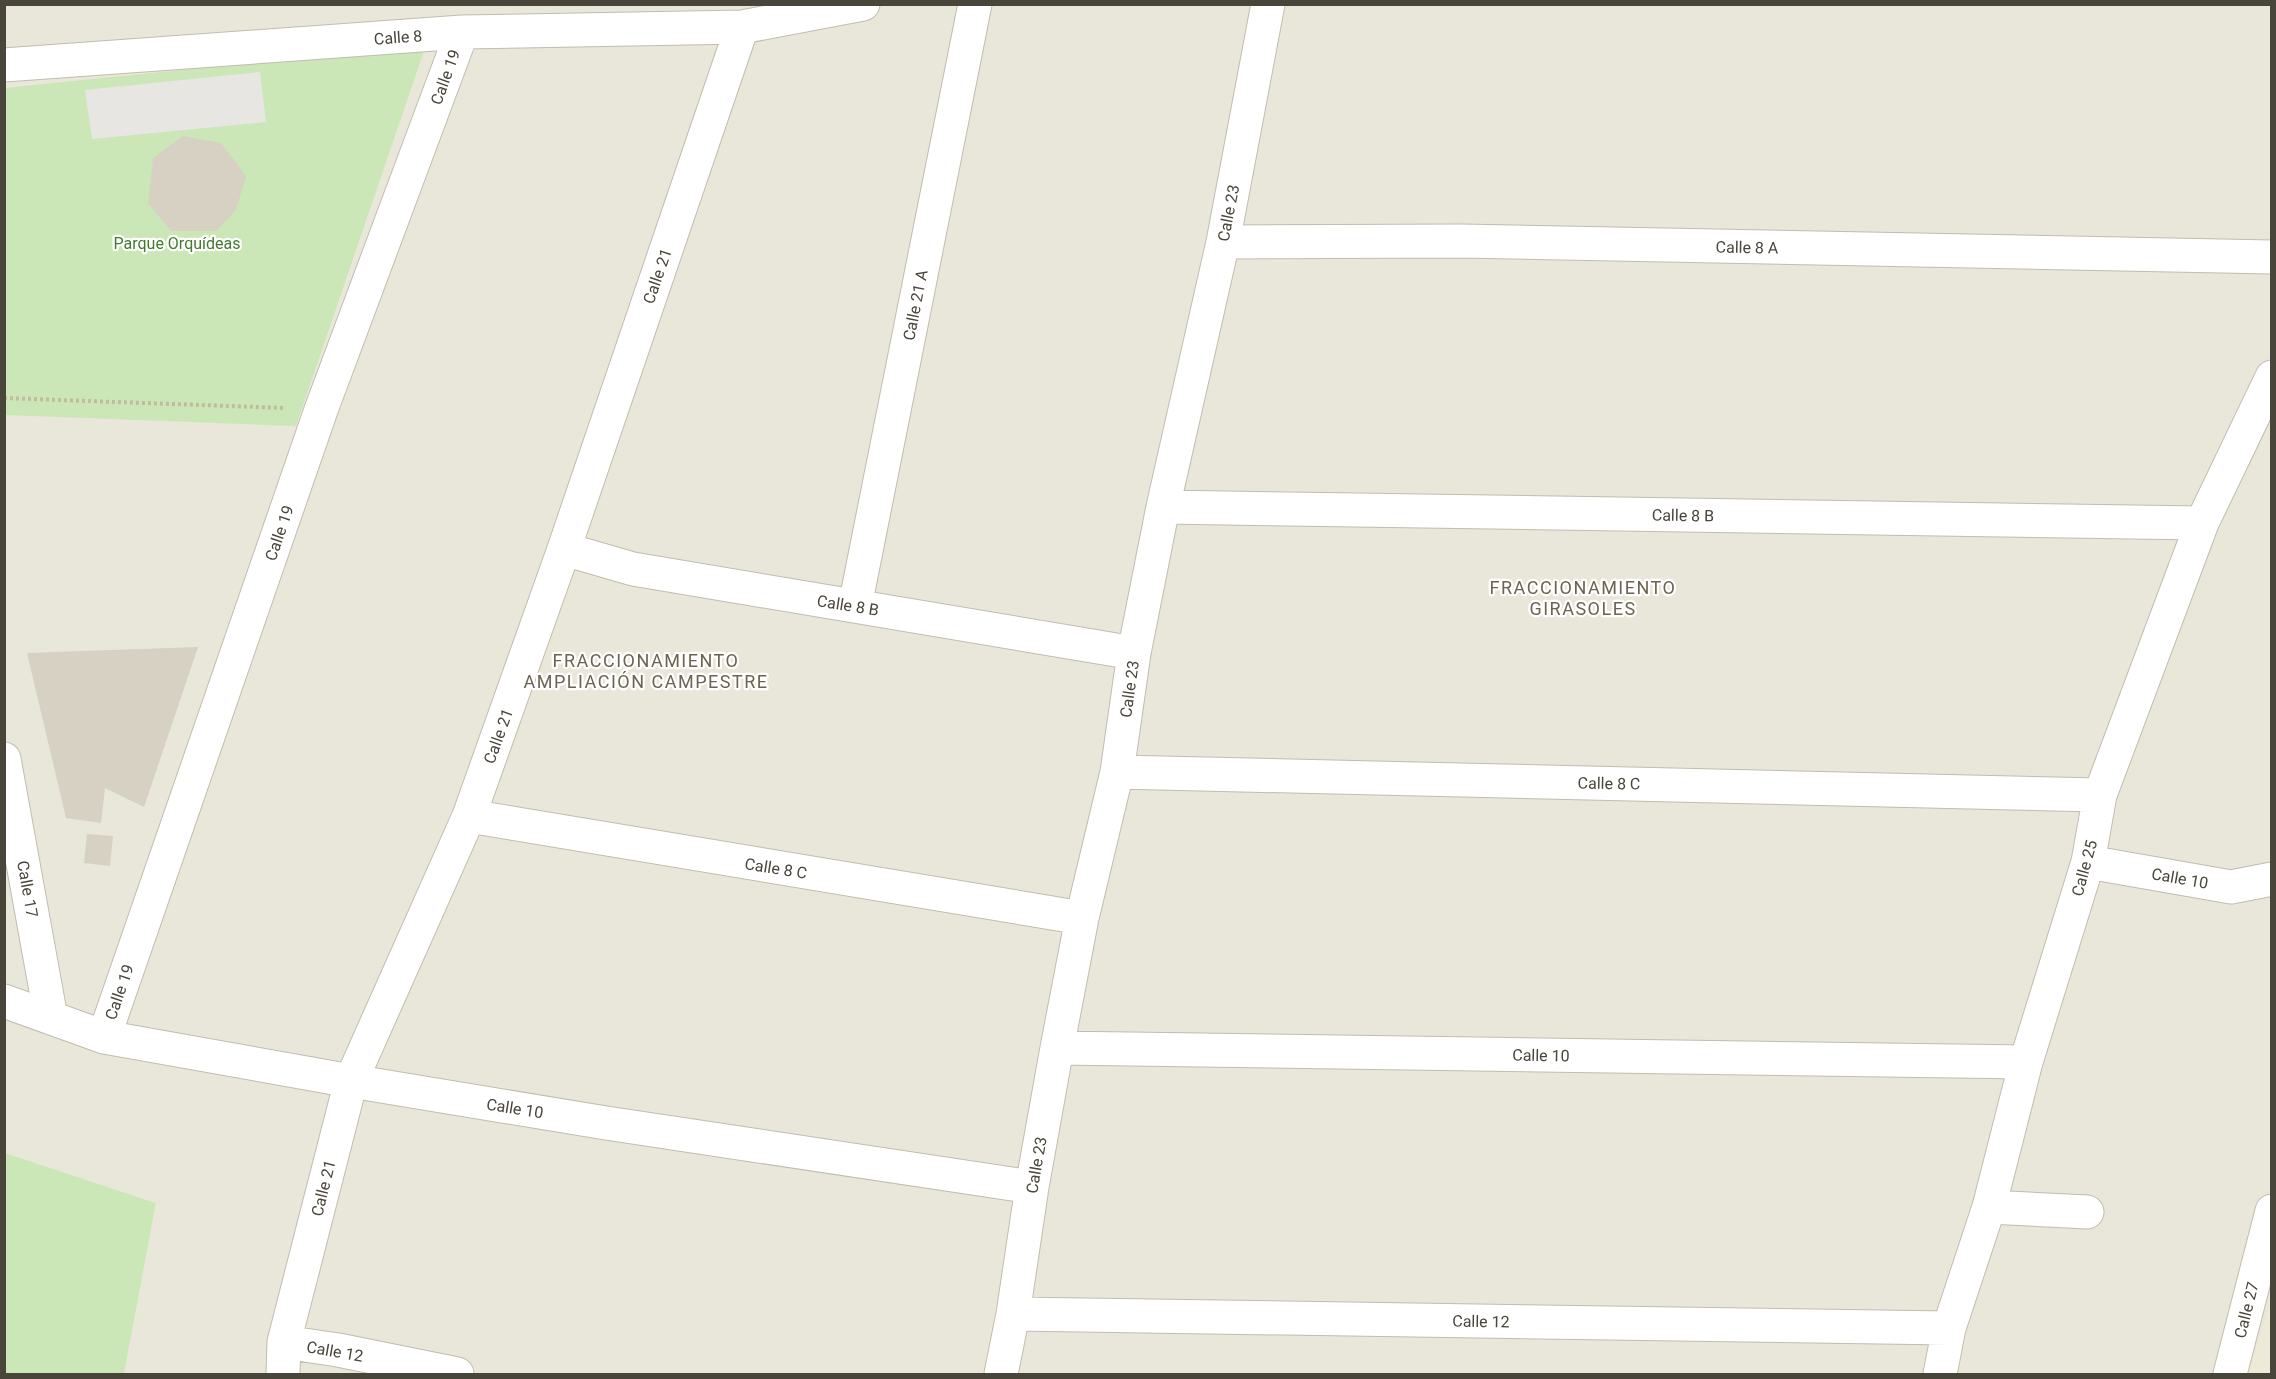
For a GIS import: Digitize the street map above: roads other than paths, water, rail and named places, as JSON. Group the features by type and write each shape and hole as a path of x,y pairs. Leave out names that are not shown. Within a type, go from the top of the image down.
{"street":[{"name":"Calle 8","path":"4,65 462,32 742,27 863,4"},
{"name":"Calle 21 A","path":"855,606 975,4"},
{"name":"Calle 23","path":"1001,1374 1013,1314 1032,1187 1082,918 1117,772 1134,653 1163,507 1223,242 1268,4"},
{"name":"Calle 21","path":"283,1374 284,1342 351,1081 470,816 564,549 742,27"},
{"name":"Calle 19","path":"104,1037 321,410 462,32"},
{"name":"Calle 8 A","path":"1223,242 1473,241 2271,257"},
{"name":"Calle 25","path":"1940,1374 1949,1328 1989,1208 2026,1062 2088,862 2100,795 2202,522 2271,377"},
{"name":"Calle 8 B","path":"1163,507 2202,522"},
{"name":"Calle 8 B","path":"564,549 633,569 1134,653"},
{"name":"Calle 17","path":"4,759 51,1018"},
{"name":"Calle 8 C","path":"1117,772 2100,795"},
{"name":"Calle 8 C","path":"470,816 1082,918"},
{"name":"Calle 10","path":"2088,862 2231,887 2271,879"},
{"name":"Calle 10","path":"4,1001 104,1037 595,1121 1032,1187"},
{"name":"Calle 10","path":"1057,1048 2026,1062"},
{"path":"1989,1208 2087,1212"},
{"name":"Calle 27","path":"2230,1374 2271,1211"},
{"name":"Calle 12","path":"1013,1314 1949,1328"},
{"name":"Calle 12","path":"284,1342 338,1350 457,1374"}],"district":[{"name":"FRACCIONAMIENTO GIRASOLES","path":"1583,598"},
{"name":"FRACCIONAMIENTO AMPLIACIÓN CAMPESTRE","path":"646,671"}],"park label":[{"name":"Parque Orquídeas","path":"177,243"}]}
